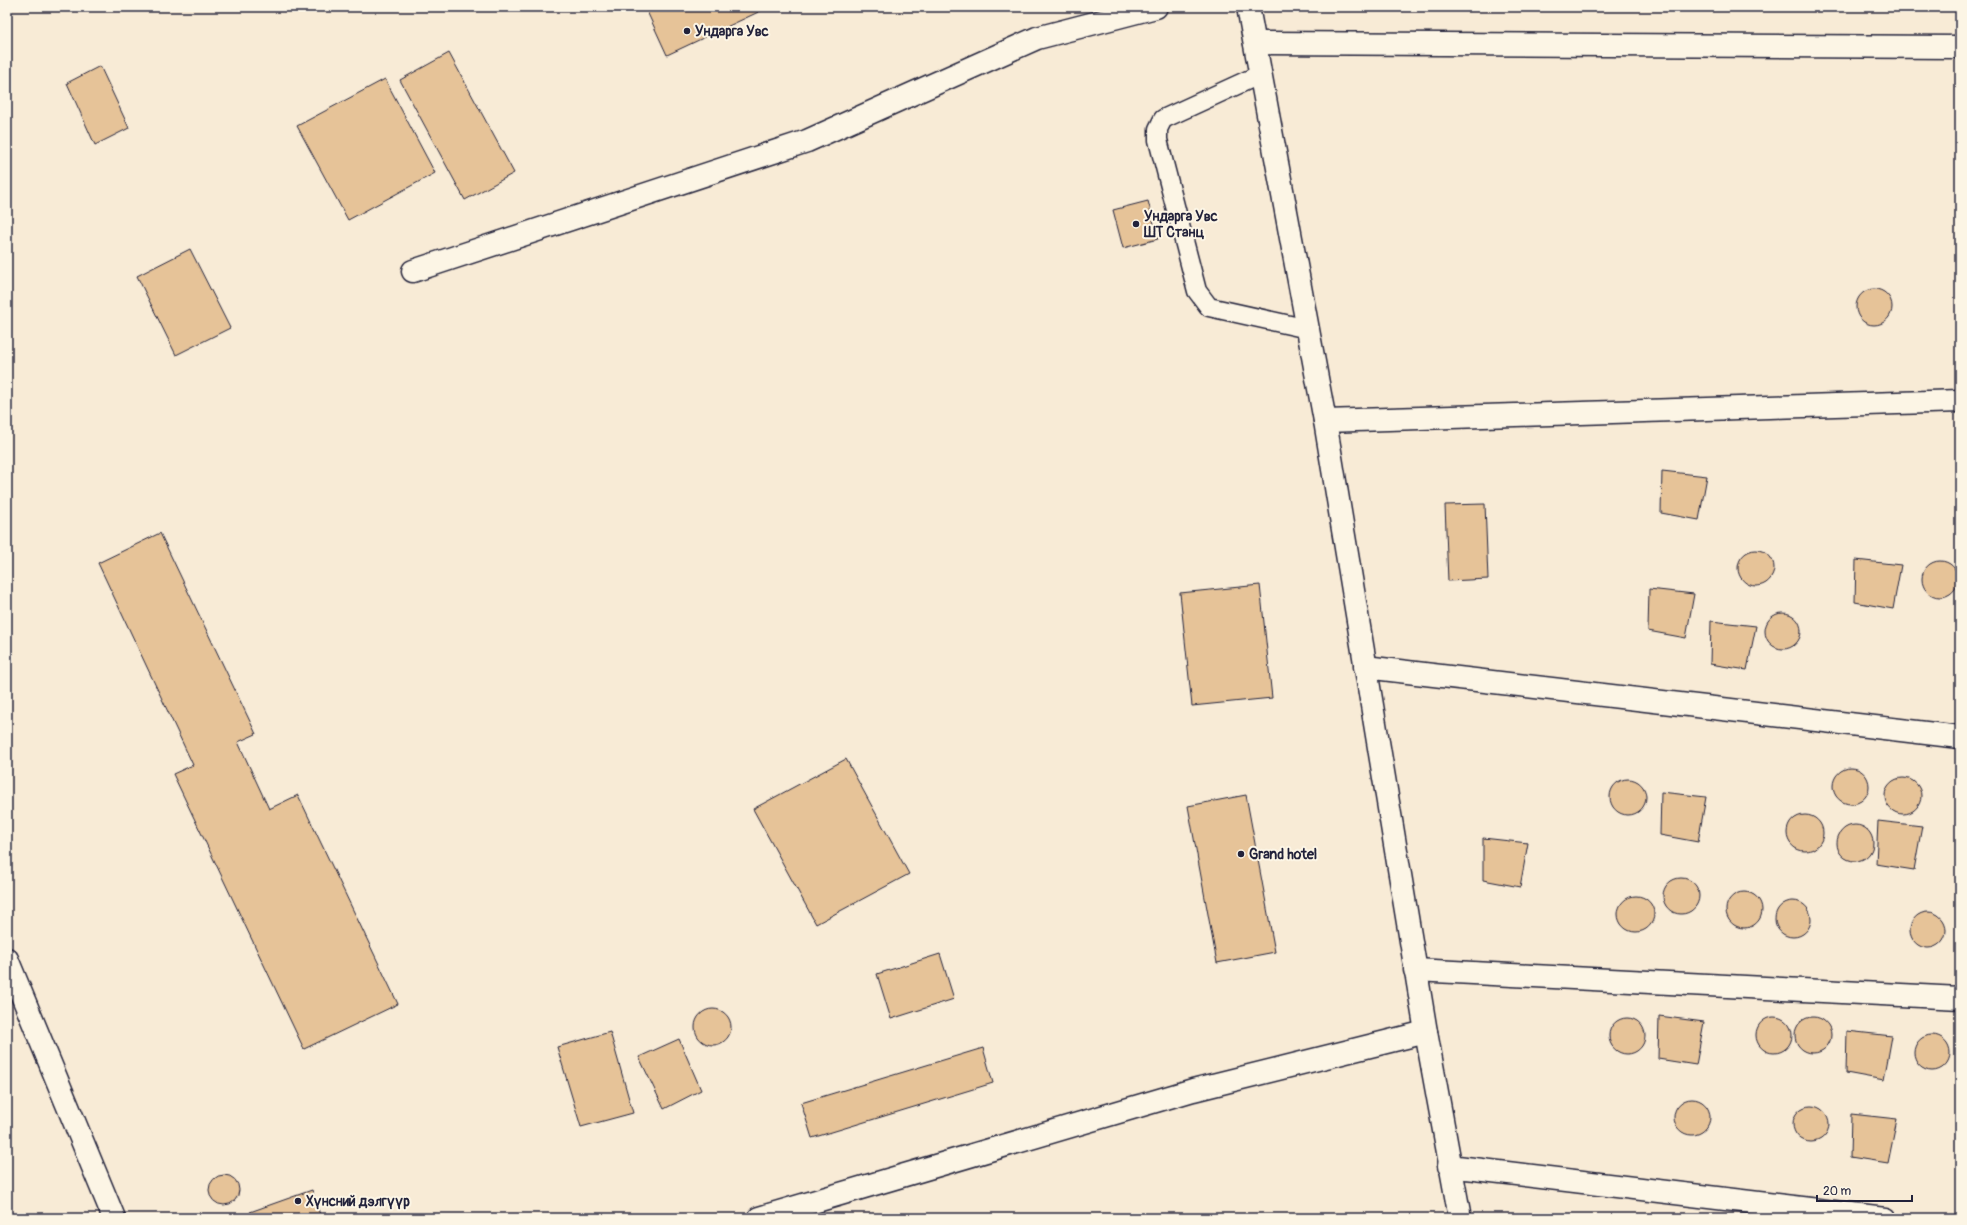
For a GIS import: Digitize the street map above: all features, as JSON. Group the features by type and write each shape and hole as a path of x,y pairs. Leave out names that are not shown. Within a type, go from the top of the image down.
{"street":[{"path":"413,271 807,140 1037,38 1156,7"},
{"path":"1248,7 1325,421 1415,970 1449,1166 1460,1218"},
{"path":"1255,43 1960,47"},
{"path":"1325,421 1960,401"},
{"path":"1365,667 1960,737"},
{"path":"7,959 114,1218"},
{"path":"1415,970 1960,998"},
{"path":"759,1218 1193,1090 1426,1032"},
{"path":"1449,1166 1885,1218"}],"lane":[{"path":"1261,74 1163,119 1158,129 1158,140 1197,291 1203,301 1209,307 1308,329"}],"building":[{"name":"Ундарга Увс","path":"645,7 769,7 667,55"},
{"path":"449,53 514,173 465,200 400,80"},
{"path":"100,66 129,128 95,145 67,83"},
{"path":"385,79 435,173 348,220 297,126"},
{"name":"Ундарга Увс ШТ Станц","path":"1148,201 1158,239 1123,248 1113,210"},
{"path":"190,249 230,328 176,355 137,276"},
{"path":"1874,289 1887,294 1892,307 1887,320 1874,325 1861,320 1856,307 1861,294"},
{"path":"1662,471 1707,476 1699,520 1661,513"},
{"path":"1485,504 1488,579 1448,581 1445,505"},
{"path":"160,533 256,734 238,742 269,809 298,795 398,1004 304,1049 173,774 193,765 98,563"},
{"path":"1759,550 1769,555 1773,561 1773,575 1769,581 1763,585 1753,586 1743,581 1739,575 1738,565 1743,555 1749,551"},
{"path":"1856,560 1901,565 1893,609 1855,602"},
{"path":"1943,561 1953,566 1957,572 1957,586 1953,592 1947,596 1937,597 1927,592 1923,586 1922,576 1927,566 1933,562"},
{"path":"1260,585 1272,698 1192,706 1180,593"},
{"path":"1649,589 1694,594 1686,638 1648,631"},
{"path":"1780,613 1786,613 1796,618 1801,631 1796,644 1786,649 1780,649 1770,644 1765,634 1765,628 1770,618"},
{"path":"1711,621 1756,626 1747,670 1710,664"},
{"path":"846,759 909,874 816,924 753,809"},
{"path":"1854,768 1864,773 1868,779 1868,793 1864,799 1858,803 1848,804 1838,799 1834,793 1833,783 1838,773 1844,769"},
{"path":"1906,778 1916,783 1920,789 1920,803 1916,809 1910,813 1900,814 1890,809 1886,803 1885,793 1890,783 1896,779"},
{"path":"1631,779 1641,784 1645,790 1645,804 1641,810 1635,814 1625,815 1615,810 1611,804 1610,794 1615,784 1621,780"},
{"path":"1661,792 1706,797 1698,842 1660,835"},
{"path":"1246,795 1275,952 1217,963 1188,806"},
{"path":"1808,815 1818,820 1822,826 1822,840 1818,846 1812,850 1802,851 1792,846 1788,840 1787,830 1792,820 1798,816"},
{"path":"1878,821 1922,826 1914,870 1876,864"},
{"path":"1858,825 1868,830 1872,836 1872,850 1868,856 1862,860 1852,861 1842,856 1838,850 1837,840 1842,830 1848,826"},
{"path":"1483,838 1528,843 1520,887 1483,880"},
{"path":"1684,878 1694,883 1698,889 1698,903 1694,909 1688,913 1678,914 1668,909 1664,903 1663,893 1668,883 1674,879"},
{"path":"1747,892 1757,897 1761,903 1761,917 1757,923 1751,927 1741,928 1731,923 1727,917 1726,907 1731,897 1737,893"},
{"path":"1636,896 1649,901 1654,914 1649,927 1636,932 1623,927 1618,914 1623,901"},
{"path":"1796,901 1806,906 1810,912 1810,926 1806,932 1800,936 1790,937 1780,932 1776,926 1775,916 1780,906 1786,902"},
{"path":"1931,912 1941,917 1945,923 1945,937 1941,943 1935,947 1925,948 1915,943 1911,937 1910,927 1915,917 1921,913"},
{"path":"940,954 954,999 891,1019 877,974"},
{"path":"716,1009 726,1014 730,1020 730,1034 726,1040 720,1044 710,1045 700,1040 696,1034 695,1024 700,1014 706,1010"},
{"path":"1659,1016 1704,1022 1696,1065 1658,1059"},
{"path":"1777,1017 1787,1022 1791,1028 1791,1042 1787,1048 1781,1052 1771,1053 1761,1048 1757,1042 1756,1032 1761,1022 1767,1018"},
{"path":"1816,1017 1826,1022 1830,1028 1830,1042 1826,1048 1820,1052 1810,1053 1800,1048 1796,1042 1795,1032 1800,1022 1806,1018"},
{"path":"1624,1018 1630,1018 1640,1023 1645,1036 1640,1049 1630,1054 1624,1054 1614,1049 1609,1039 1609,1033 1614,1023"},
{"path":"1847,1031 1892,1036 1884,1080 1846,1073"},
{"path":"610,1032 633,1113 581,1127 557,1047"},
{"path":"1935,1035 1945,1040 1949,1046 1949,1060 1945,1066 1939,1070 1929,1071 1919,1066 1915,1060 1914,1050 1919,1040 1925,1036"},
{"path":"679,1039 701,1090 664,1109 639,1057"},
{"path":"983,1048 993,1083 812,1138 801,1103"},
{"path":"1695,1099 1705,1104 1709,1110 1709,1124 1705,1130 1699,1134 1689,1135 1679,1130 1675,1124 1674,1114 1679,1104 1685,1100"},
{"path":"1814,1106 1824,1111 1828,1117 1828,1131 1824,1137 1818,1141 1808,1142 1798,1137 1794,1131 1793,1121 1798,1111 1804,1107"},
{"path":"1851,1114 1897,1119 1888,1163 1850,1157"},
{"path":"224,1175 230,1176 238,1184 238,1196 230,1204 224,1205 218,1204 210,1196 209,1190 210,1184 218,1176"},
{"name":"Хүнсний дэлгүүр","path":"312,1190 321,1218 252,1218 250,1212"}],"place":[{"name":"Ундарга Увс","path":"687,31"},
{"name":"Ундарга Увс ШТ Станц","path":"1136,224"},
{"name":"Grand hotel","path":"1241,854"},
{"name":"Хүнсний дэлгүүр","path":"298,1201"}]}
